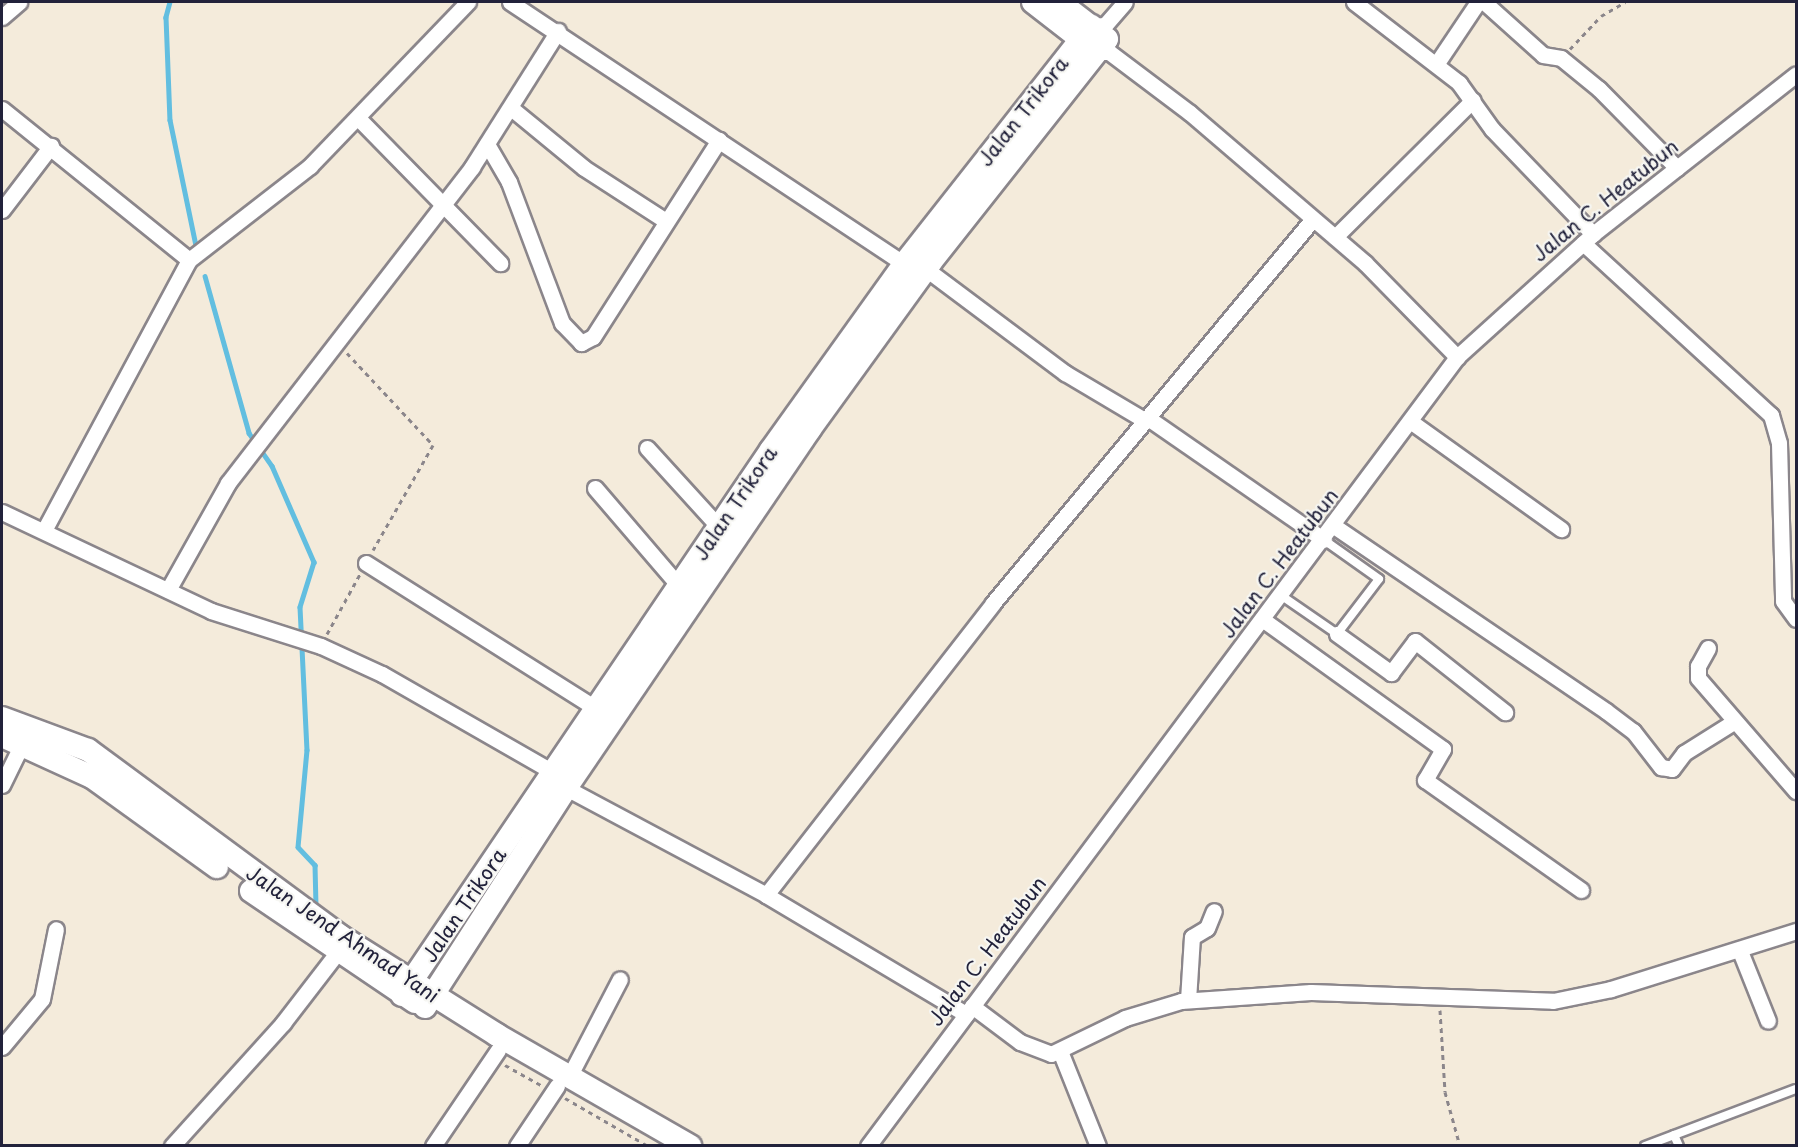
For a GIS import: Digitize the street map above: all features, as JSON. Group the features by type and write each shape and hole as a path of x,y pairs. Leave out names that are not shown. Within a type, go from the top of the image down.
{"main road":[{"path":"1033,2 1098,39"},
{"path":"1059,2 1098,39"},
{"name":"Jalan Trikora","path":"604,713 679,586 718,526 904,264 1098,39"},
{"name":"Jalan Trikora","path":"429,1001 560,780 604,713 926,269 1098,39"},
{"name":"Jalan Jend Ahmad Yani","path":"2,718 88,750 408,988"},
{"name":"Jalan Jend Ahmad Yani","path":"12,739 92,777 337,953 408,988 563,1081 662,1146"},
{"name":"Jalan Trikora","path":"408,988 560,780"},
{"name":"Jalan Jend Ahmad Yani","path":"429,1001 498,1050 690,1146"}],"street":[{"path":"2,17 19,2"},
{"path":"44,530 189,260 310,166 359,119 468,2"},
{"path":"510,2 558,31 904,264"},
{"path":"1125,2 1098,39 1190,113 1335,237 1457,357"},
{"path":"1354,2 1437,63 1473,100 1492,129 1588,238 1770,415 1779,443 1789,531 1783,601 1797,619"},
{"path":"1437,63 1478,2"},
{"path":"1484,2 1543,55 1561,58 1612,101 1677,168"},
{"path":"168,590 228,483 335,341 445,203 512,108 558,31"},
{"name":"Jalan C. Heatubun","path":"868,1146 1262,619 1324,540 1457,357 1588,238 1797,74"},
{"path":"1335,237 1473,100"},
{"path":"512,108 585,168 666,221"},
{"path":"2,110 51,146 189,260"},
{"path":"359,119 445,203 500,263"},
{"path":"487,144 510,182 562,322 581,343 592,337 719,140"},
{"path":"2,210 51,146"},
{"path":"765,895 993,603 1313,219"},
{"path":"926,269 1065,373 1147,419 1324,540"},
{"path":"1410,421 1562,529"},
{"path":"647,448 718,526"},
{"path":"595,488 679,586"},
{"path":"2,512 211,611 321,646 432,700 560,780 969,1010 1033,1050 1060,1051 1125,1018 1188,1000 1311,992 1439,999 1579,997 1740,951 1797,931"},
{"path":"1334,526 1634,731 1661,767 1672,769 1684,753 1735,721"},
{"path":"366,563 604,713"},
{"path":"1262,619 1443,749 1425,780 1581,890"},
{"path":"1337,634 1391,673 1416,641 1505,712"},
{"path":"1708,648 1698,666 1698,678 1797,790"},
{"path":"2,785 12,739"},
{"path":"1188,1000 1192,937 1207,928 1214,911"},
{"path":"2,1047 42,999 56,929"},
{"path":"1740,951 1768,1021"},
{"path":"172,1146 225,1089 337,953"},
{"path":"517,1146 563,1081 620,979"},
{"path":"433,1146 498,1050"},
{"path":"1060,1051 1098,1146"}],"lane":[{"path":"1282,596 1337,634 1379,579 1324,540"},
{"path":"1645,1146 1797,1089"},
{"path":"1674,1135 1679,1146"}],"path":[{"path":"1561,58 1601,16 1625,2"},
{"path":"321,646 434,445 335,341"},
{"path":"1439,999 1445,1092 1460,1146"}],"waterway":[{"path":"170,2 166,17 170,120 197,250"},
{"path":"205,276 249,433 272,466 314,562 300,607 307,750 298,847 315,865 316,907"}]}
